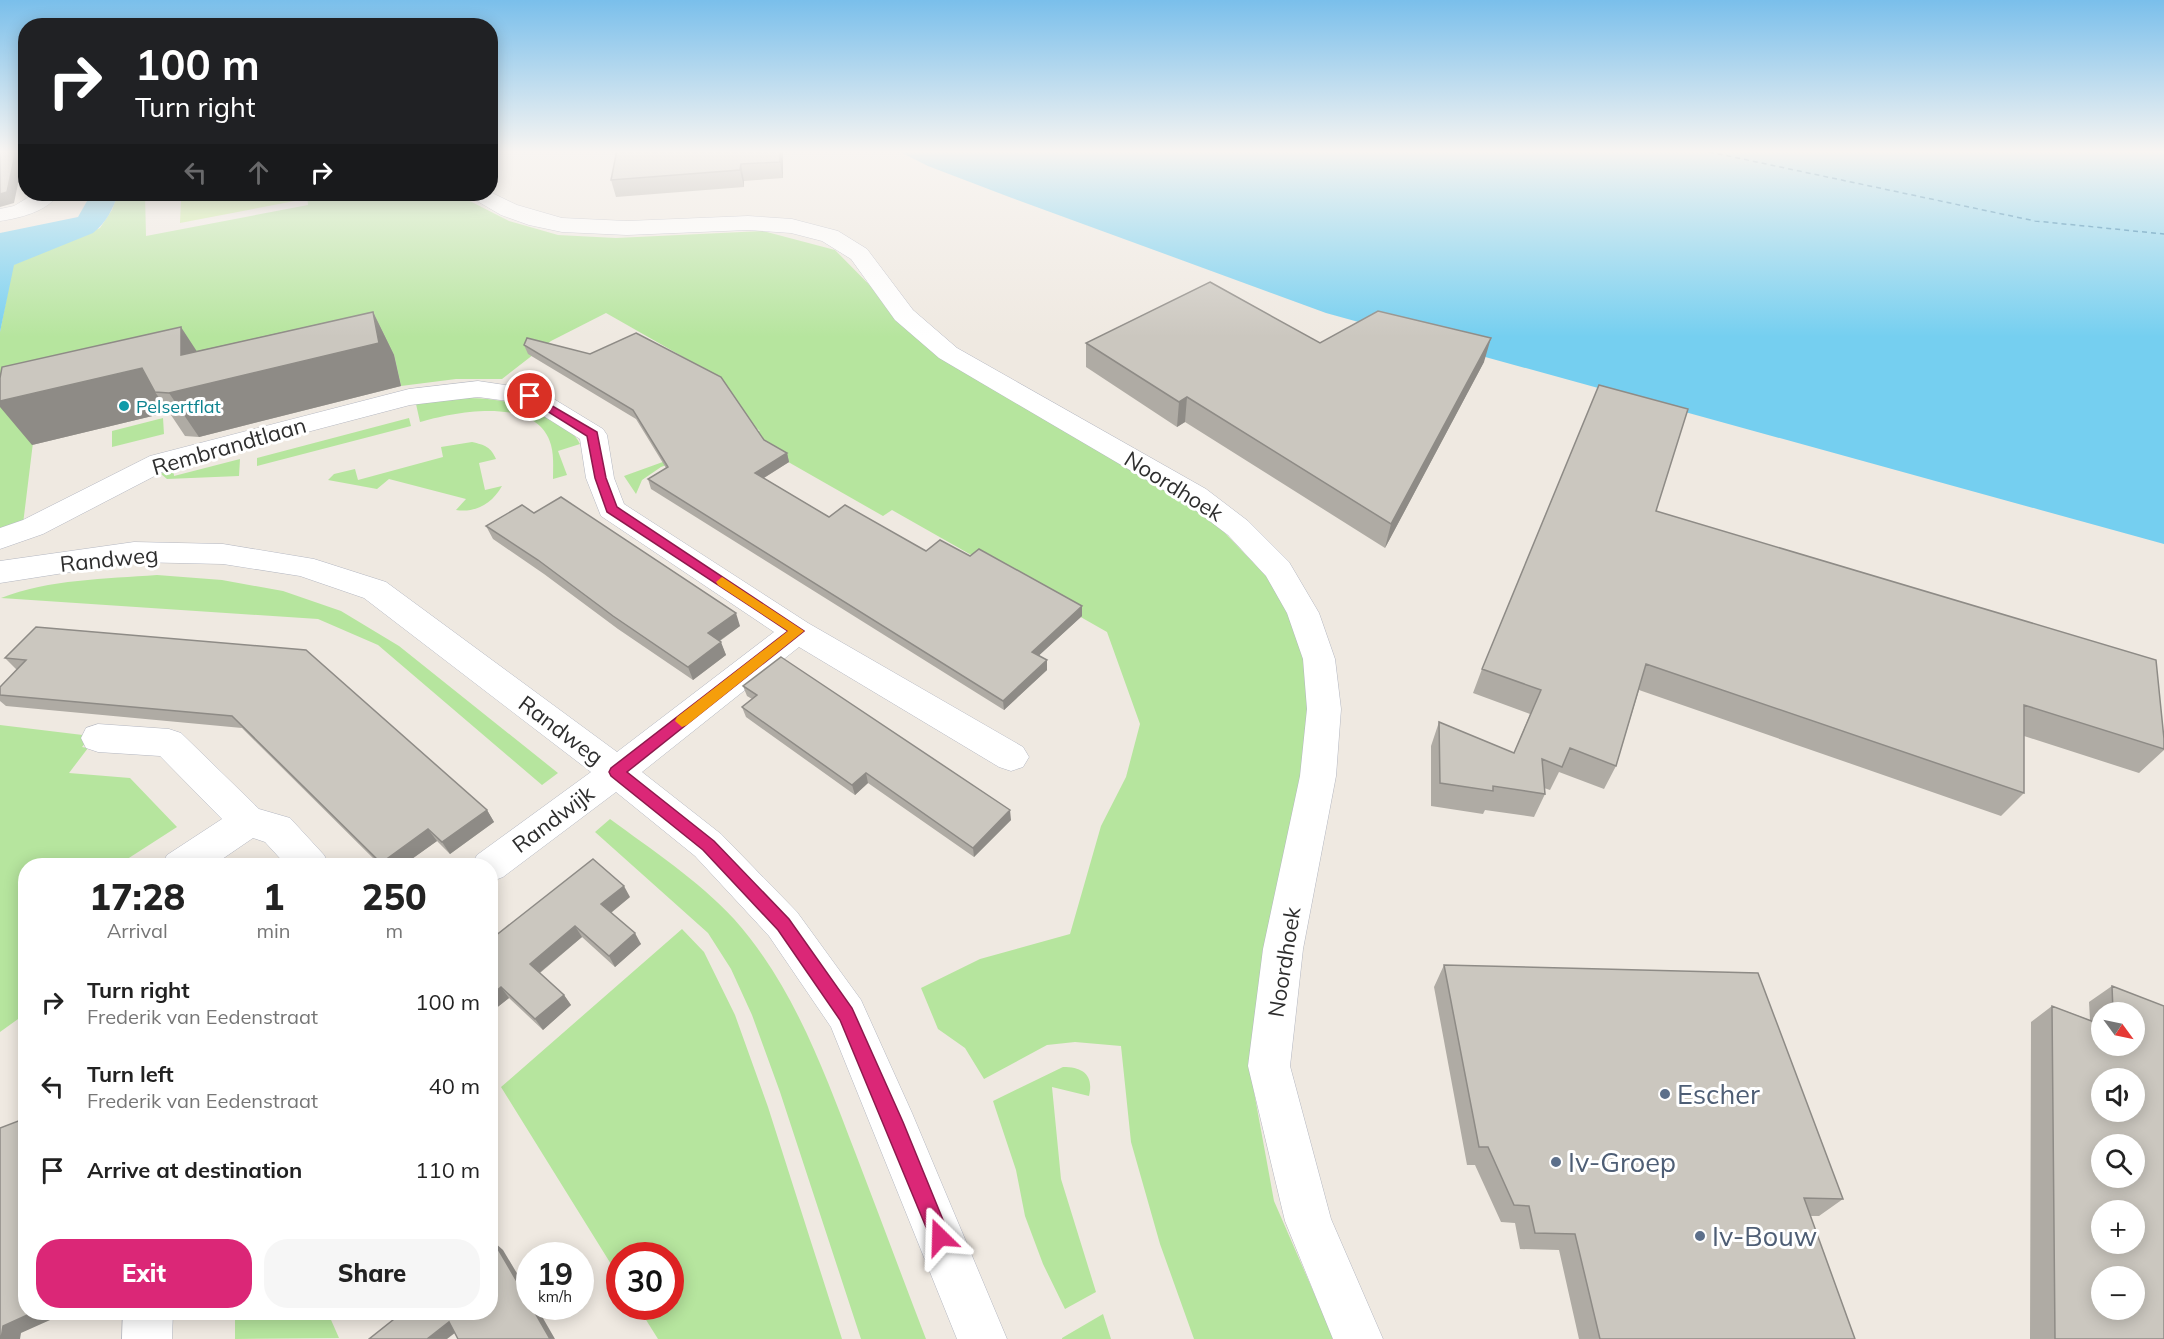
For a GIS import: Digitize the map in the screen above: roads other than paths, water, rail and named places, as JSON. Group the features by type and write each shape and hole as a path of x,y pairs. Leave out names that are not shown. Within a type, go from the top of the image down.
{"street":[{"name":"Noordhoek","path":"518,212 562,225 627,228 748,223 792,226 830,236 859,254 904,315 948,353 1196,496 1238,528 1278,569 1303,613 1320,659 1324,709 1318,776 1283,949 1269,1066 1308,1221 1358,1339"},
{"name":"Rembrandtlaan","path":"0,539 33,527 160,462 409,397 478,389 530,396 593,435 600,478 611,509 797,631 1011,757"},
{"name":"Randweg","path":"0,572 134,552 223,554 313,569 375,590 616,772 708,845 776,916 846,1014 982,1339"},
{"name":"Randwijk","path":"498,860 616,772 797,631"},
{"path":"98,738 168,743 248,822 277,829 304,858"},
{"path":"192,858 248,822"},
{"path":"147,1339 148,1320"}],"water":[{"path":"81,212 110,212 93,233 14,265 0,332 0,233 78,217"},
{"path":"1052,212 2164,212 2164,544 1326,313"}],"place":[{"name":"Pelsertflat","path":"124,406"},
{"name":"Escher","path":"1665,1094"},
{"name":"Iv-Groep","path":"1556,1162"},
{"name":"Iv-Bouw","path":"1700,1236"}]}
